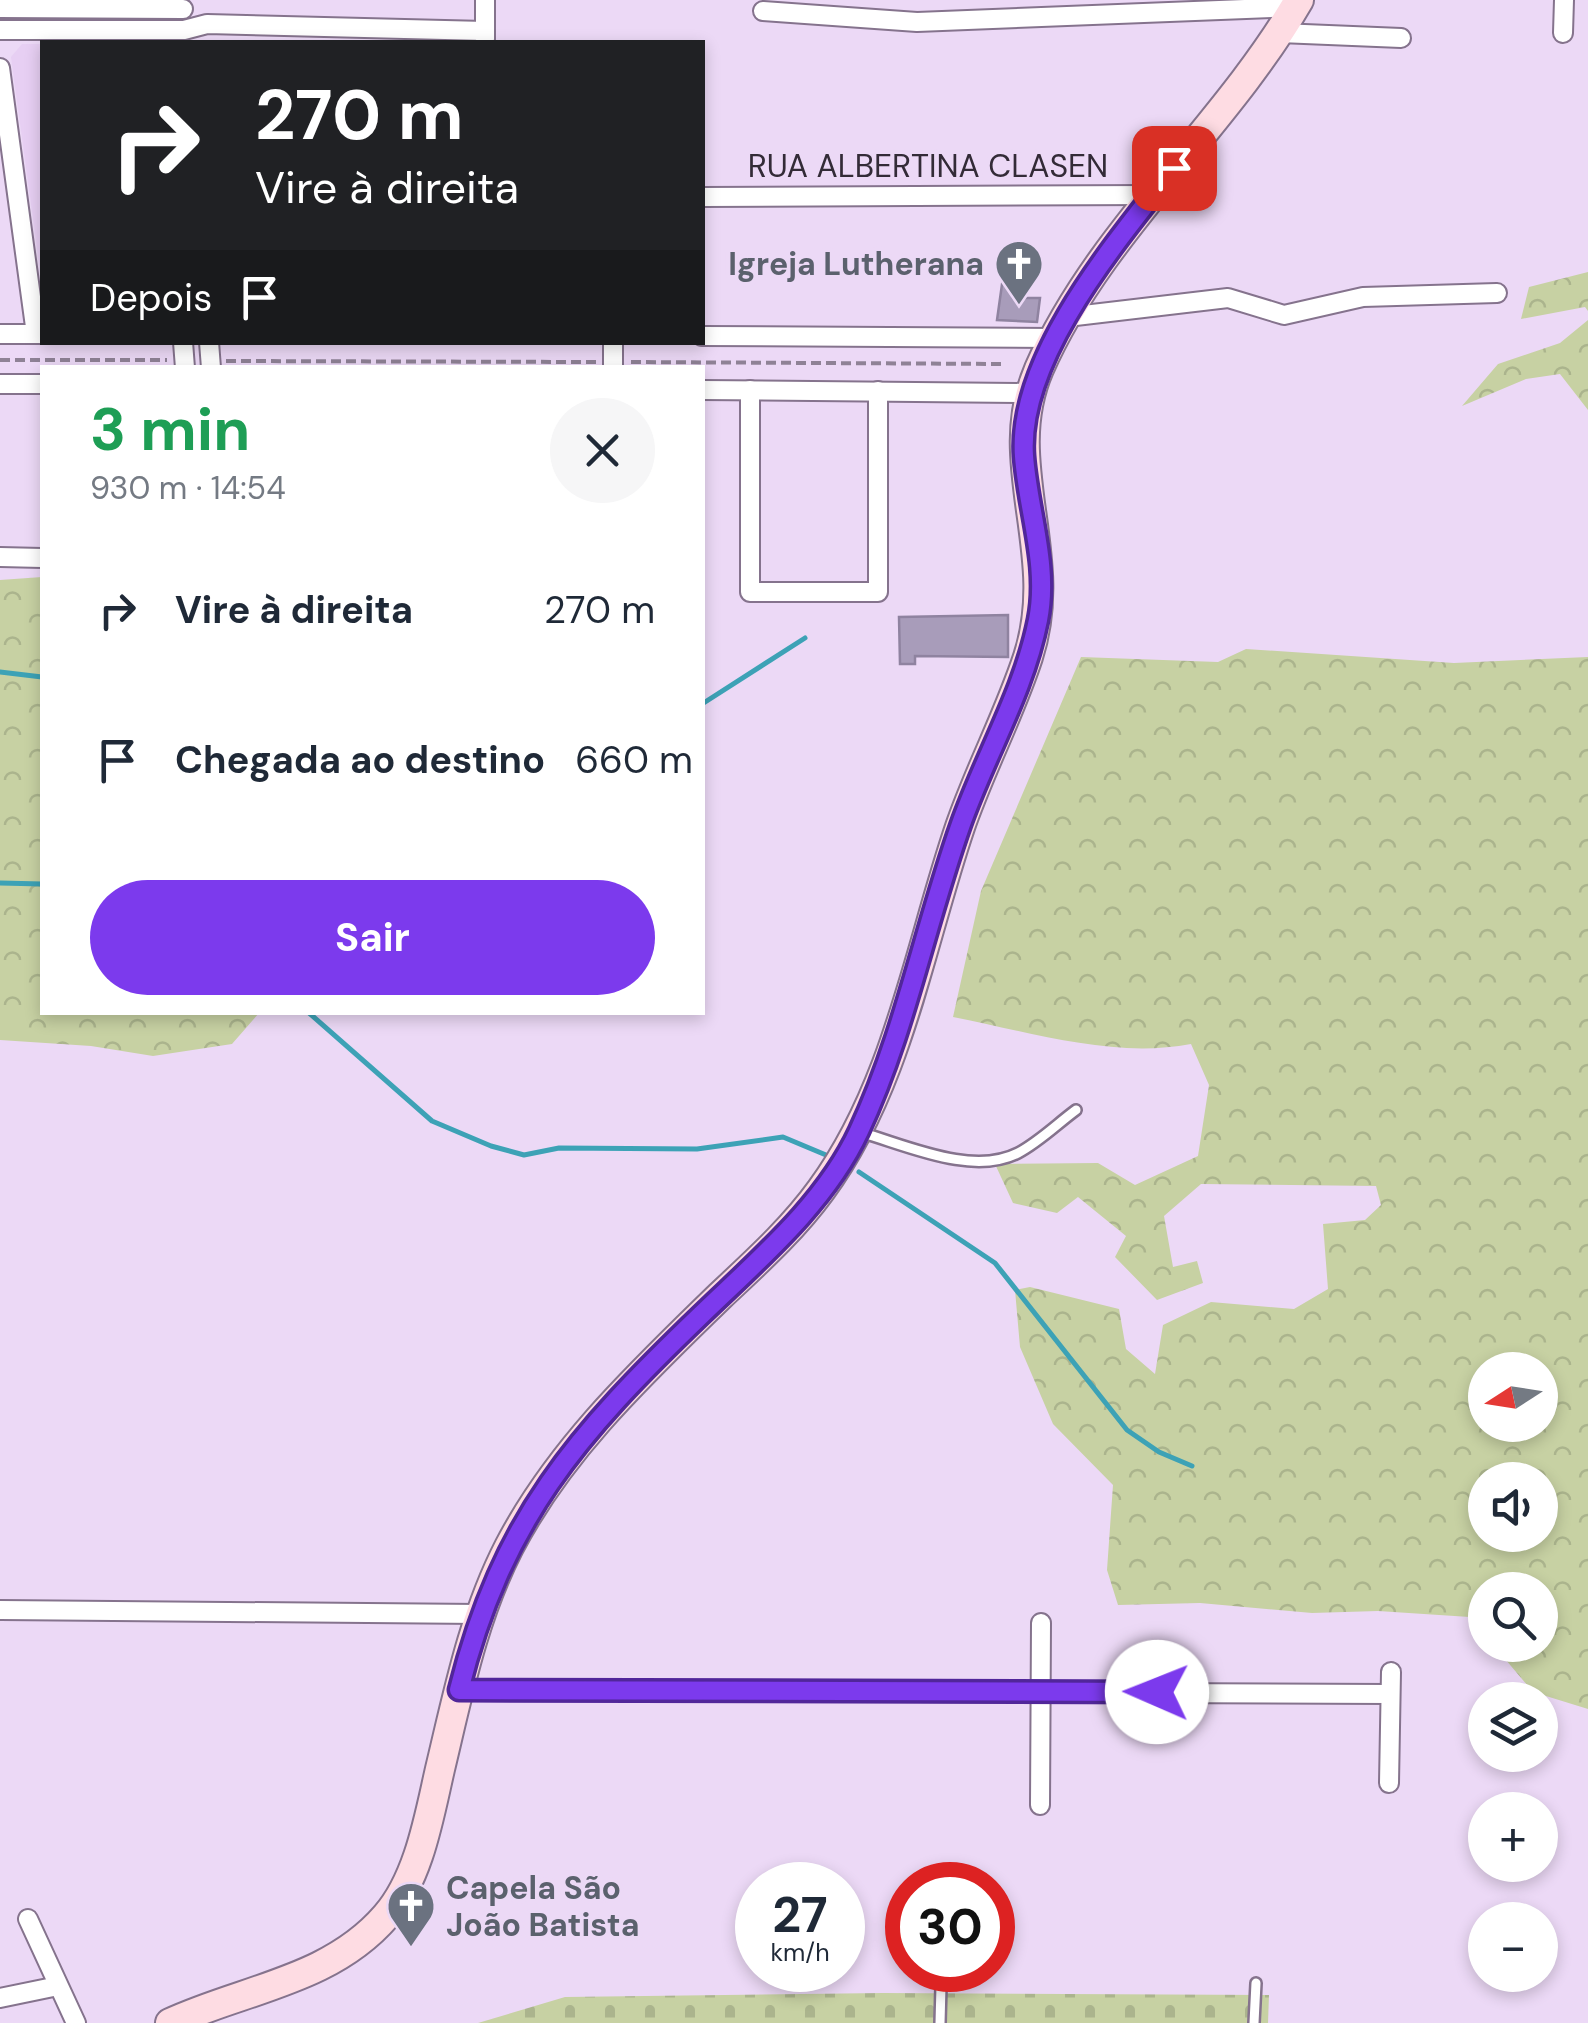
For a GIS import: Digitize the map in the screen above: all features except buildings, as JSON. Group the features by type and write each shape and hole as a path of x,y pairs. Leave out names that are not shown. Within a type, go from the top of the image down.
{"main road":[{"path":"170,2023 319,1968 366,1937 393,1908 429,1816 480,1614 512,1542 585,1435 639,1375 785,1233 816,1197 859,1132 896,1034 960,828 1035,636 1042,582 1024,459 1031,393 1061,328 1153,195 1280,33 1297,3"}],"street":[{"path":"0,30 129,30 185,36 206,24 357,35 485,37 485,0"},
{"path":"1563,33 1564,0"},
{"path":"763,12 917,22 1297,3"},
{"path":"157,4 159,36"},
{"path":"182,4 185,36"},
{"path":"0,8 129,9 182,4 206,24"},
{"path":"129,9 135,22 129,30"},
{"path":"1280,33 1401,38"},
{"path":"0,68 40,334 0,334"},
{"name":"RUA ALBERTINA CLASEN","path":"705,198 1153,195"},
{"path":"705,336 1061,328 1228,298 1284,315 1363,298 1497,293"},
{"path":"0,384 40,384"},
{"path":"705,390 1031,393"},
{"path":"750,390 750,592 878,592 878,392"},
{"path":"0,557 40,558"},
{"path":"0,1610 480,1614"},
{"path":"1040,1805 1041,1623"},
{"path":"1389,1783 1392,1672"},
{"path":"459,1690 1390,1694"},
{"path":"28,1919 76,2023"},
{"path":"0,1998 58,1986"}],"lane":[{"path":"859,1132 965,1160 989,1160 1015,1155 1076,1110"},
{"path":"1254,2023 1256,1983"},
{"path":"940,1992 940,2023"}],"path":[{"path":"0,360 185,357"},
{"path":"210,357 613,365 1002,364"}],"shaded area":[{"path":"22,44 40,44 40,270 11,57"}],"green space":[{"path":"1588,272 1588,311 1585,307 1521,319 1529,287"},
{"path":"1588,320 1588,410 1560,374 1526,379 1462,406 1498,364 1560,343"},
{"path":"40,577 40,1015 257,1015 232,1044 153,1056 91,1046 0,1040 0,580"},
{"path":"1246,649 1454,663 1588,657 1588,1709 1558,1700 1558,1682 1525,1682 1508,1662 1558,1662 1558,1572 1468,1572 1468,1617 1378,1611 1312,1613 1200,1603 1118,1605 1107,1570 1113,1485 1053,1424 1020,1347 1015,1290 1030,1287 1119,1309 1126,1349 1155,1374 1163,1325 1211,1302 1294,1309 1328,1289 1323,1224 1365,1220 1381,1205 1376,1186 1201,1184 1164,1216 1173,1267 1197,1261 1203,1283 1157,1300 1115,1257 1126,1236 1078,1197 1057,1213 1013,1203 995,1164 1098,1163 1135,1185 1198,1156 1209,1085 1191,1044 1162,1048 1102,1046 953,1017 981,891 1081,657 1218,662"},
{"path":"883,1993 1269,1995 1268,2023 478,2023 565,1997"}],"waterway":[{"path":"705,702 805,638"},
{"path":"0,672 40,677"},
{"path":"0,883 40,884"},
{"path":"311,1015 432,1121 524,1155 559,1148 697,1149 783,1137 826,1155"},
{"path":"859,1172 995,1263 1127,1430 1159,1452 1192,1466"}],"place":[{"name":"Igreja Lutherana","path":"1019,306"},
{"name":"Capela São João Batista","path":"411,1948"}],"route":[{"path":"1157,1692 459,1690 495,1576 529,1512 564,1462 624,1390 785,1233 816,1197 859,1132 896,1034 960,828 1035,636 1042,582 1024,459 1024,430 1037,374 1067,317 1174,168"}]}
